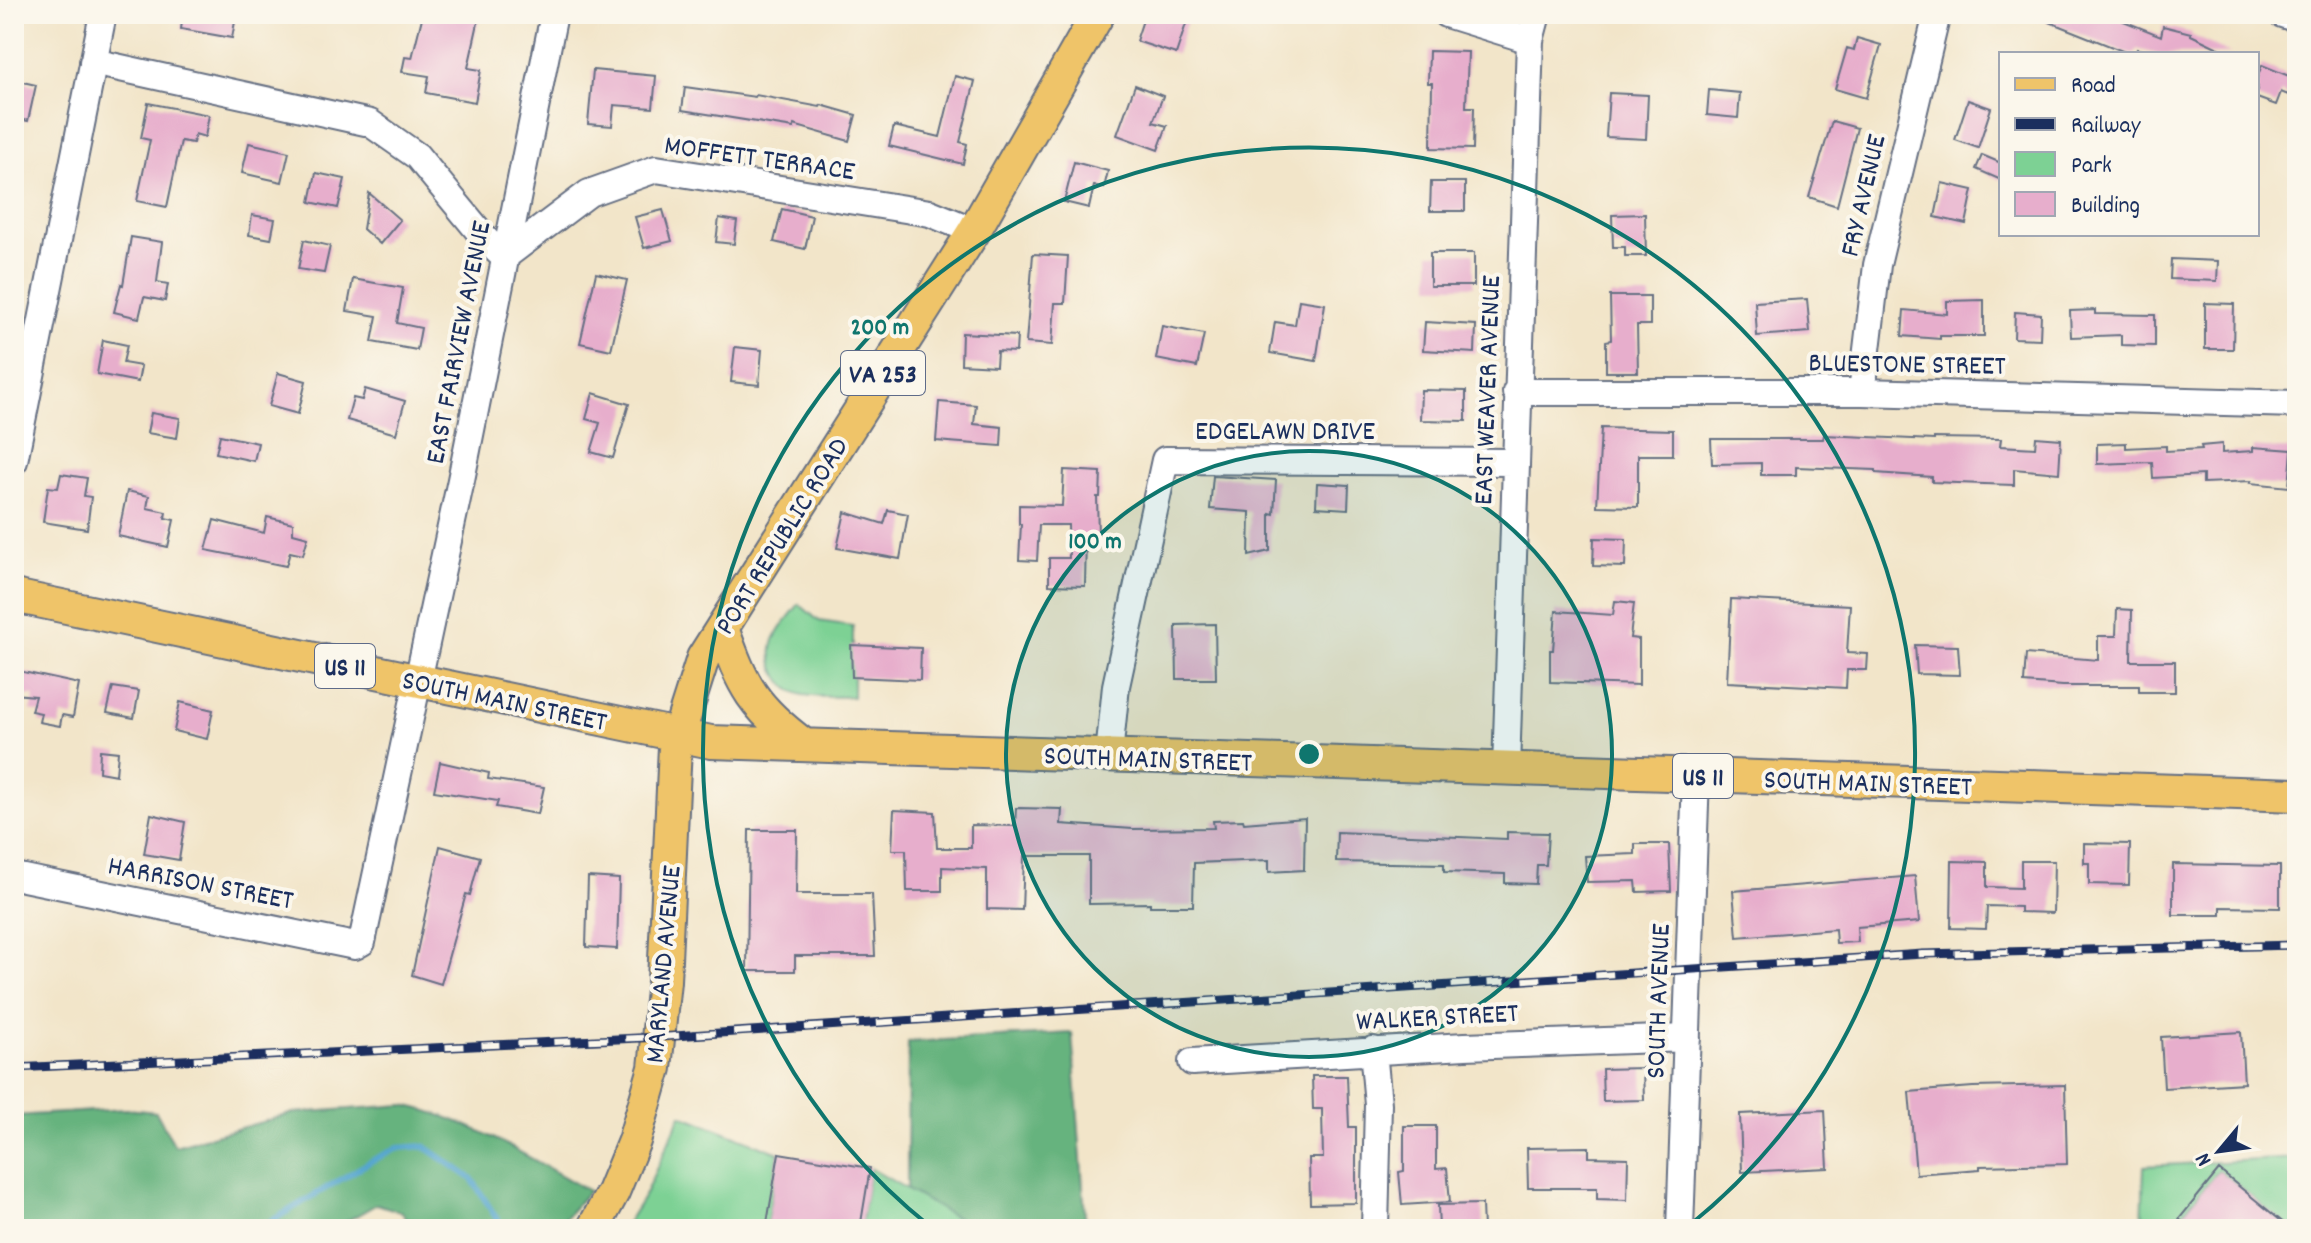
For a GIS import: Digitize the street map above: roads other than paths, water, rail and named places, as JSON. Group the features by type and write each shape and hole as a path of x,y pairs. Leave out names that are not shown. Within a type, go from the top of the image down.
{"main road":[{"name":"PORT REPUBLIC ROAD","path":"676,735 703,658 974,231 1098,14"},
{"name":"SOUTH MAIN STREET","path":"14,596 711,742 2297,795"},
{"path":"722,628 738,673 750,694 773,722 804,745"},
{"name":"MARYLAND AVENUE","path":"593,1229 613,1192 634,1141 655,1068 664,981 676,735"}],"street":[{"path":"14,461 103,14"},
{"name":"EAST FAIRVIEW AVENUE","path":"365,930 458,495 554,14"},
{"path":"1446,14 1530,40"},
{"name":"EAST WEAVER AVENUE","path":"1506,769 1516,392 1530,40 1537,14"},
{"name":"FRY AVENUE","path":"1862,392 1877,265 1937,14"},
{"path":"2282,14 2297,19"},
{"path":"93,62 370,123 417,156 487,241 504,257"},
{"name":"MOFFETT TERRACE","path":"504,257 589,193 656,169 930,213 974,231"},
{"name":"BLUESTONE STREET","path":"1516,392 1862,392 2297,404"},
{"name":"EDGELAWN DRIVE","path":"1109,755 1116,686 1165,460 1514,462"},
{"name":"SOUTH AVENUE","path":"1680,1229 1696,776"},
{"name":"HARRISON STREET","path":"14,876 355,946 362,942 365,930"},
{"name":"WALKER STREET","path":"1192,1062 1373,1050 1687,1038"},
{"path":"1373,1050 1378,1116 1375,1229"}],"waterway":[{"path":"258,1229 373,1160 398,1148 424,1146 472,1179 503,1229"}],"railway":[{"path":"14,1068 659,1037 1923,954 2297,945"}]}
